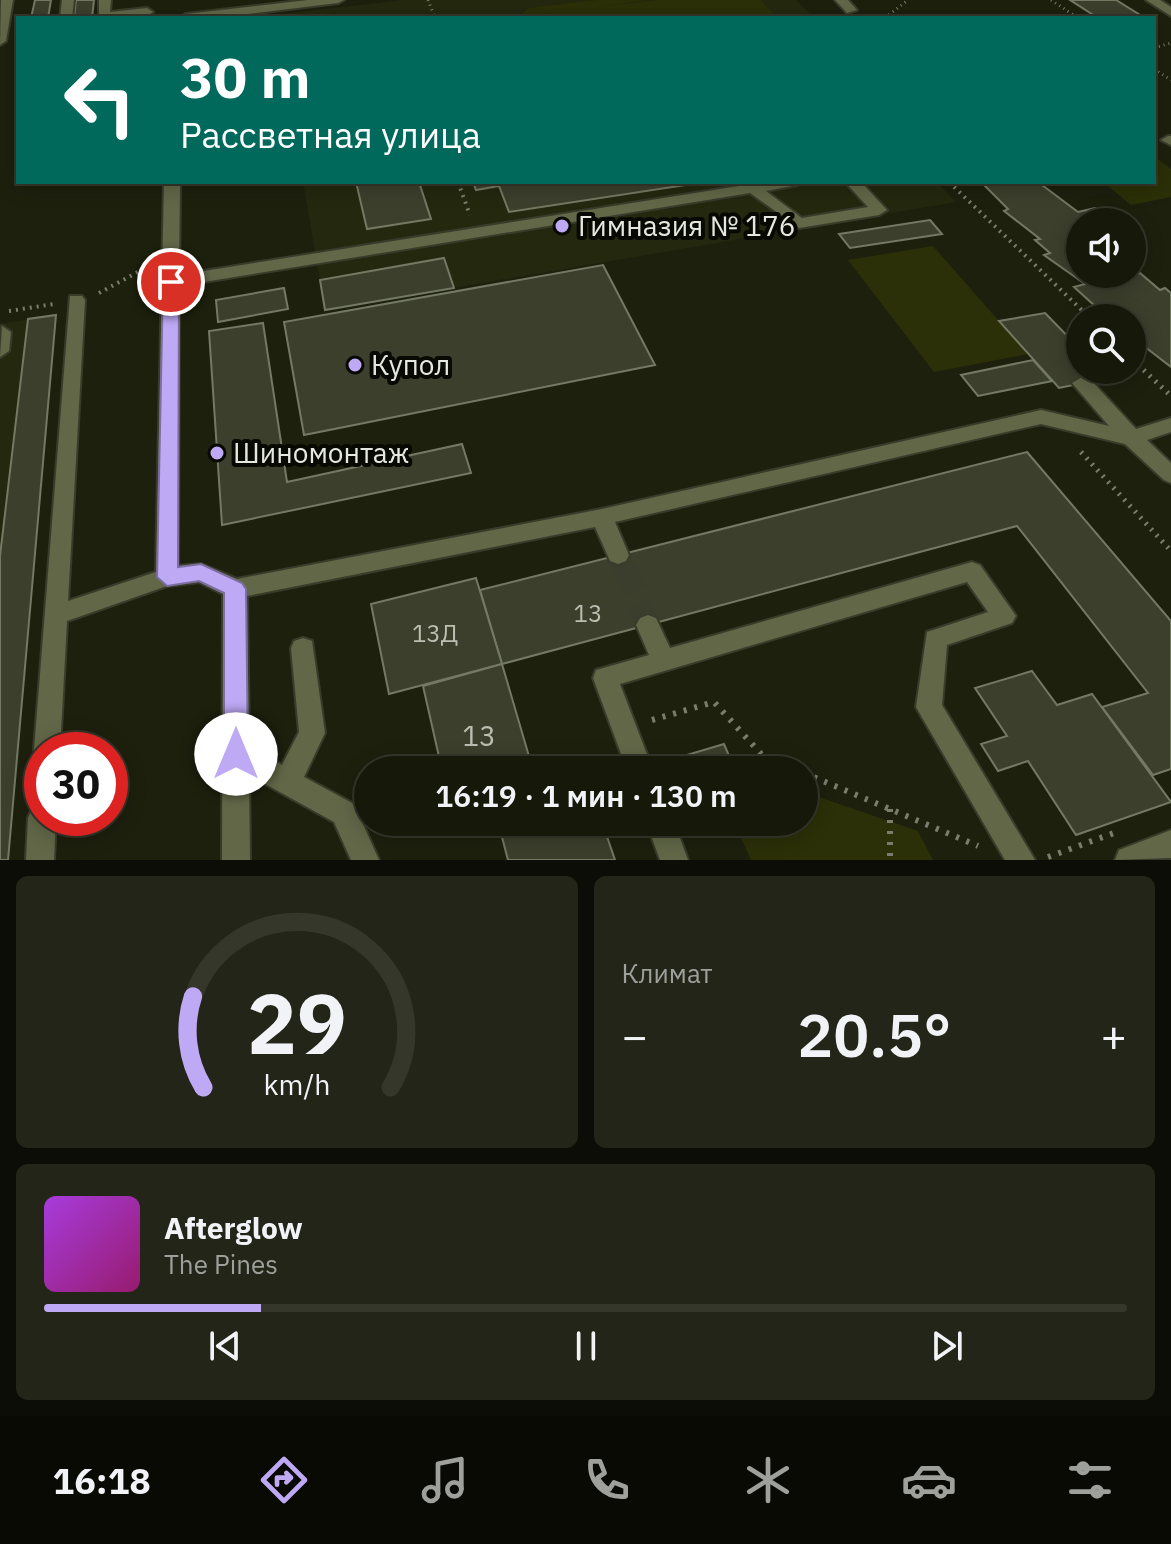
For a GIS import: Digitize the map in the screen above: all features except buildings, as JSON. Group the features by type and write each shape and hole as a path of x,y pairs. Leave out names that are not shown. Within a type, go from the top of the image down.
{"street":[{"path":"3,46 7,0"},
{"path":"105,0 104,16 148,10"},
{"path":"192,16 220,6 338,0"},
{"path":"841,0 851,10"},
{"path":"1152,0 1171,12"},
{"path":"167,577 172,184"},
{"path":"171,272 476,233 779,184"},
{"path":"753,188 799,223 879,210 855,184"},
{"path":"48,732 76,300"},
{"path":"1083,384 1171,475"},
{"path":"55,615 167,577 201,573 235,589 602,517 1041,417 1132,438 1171,425"},
{"path":"602,517 618,555"},
{"path":"635,756 605,678 972,571 1004,616 936,639 929,707 1021,860"},
{"path":"235,589 236,860"},
{"path":"648,625 664,662"},
{"path":"287,784 312,733 303,648"},
{"path":"236,754 344,813 365,860"},
{"path":"40,860 41,836"},
{"path":"665,836 674,860"},
{"path":"1129,860 1171,844"}],"path":[{"path":"888,16 908,0"},
{"path":"1051,0 1075,16"},
{"path":"459,184 476,233"},
{"path":"951,184 1075,304"},
{"path":"0,313 76,300 112,289 133,270 171,272"},
{"path":"1146,372 1171,396"},
{"path":"1041,417 1088,457 1171,551"},
{"path":"624,728 714,702 764,756"},
{"path":"818,779 985,849"},
{"path":"890,809 890,860"},
{"path":"1039,860 1127,828"}],"shaded area":[{"path":"403,0 796,0 813,16 273,16"},
{"path":"597,0 646,0 600,7 658,0 760,0 772,12 770,16 548,16 553,12 544,16 520,16 529,8"},
{"path":"1156,158 1171,169 1171,197 1131,205 1105,184 1156,184"},
{"name":"Гимназия № 176","path":"303,184 938,184 956,202 325,310"},
{"path":"933,246 1028,354 934,372 848,260"},
{"path":"56,315 8,860 0,860 0,324"},
{"path":"818,797 918,831 933,860 751,860 740,836 818,836"}],"tunnel":[{"path":"618,555 624,570"},
{"path":"624,568 648,625"}],"place":[{"name":"Гимназия № 176","path":"562,226"},
{"name":"Купол","path":"355,365"},
{"name":"Шиномонтаж","path":"217,453"}],"route":[{"path":"171,282 167,577 201,573 235,589 236,754"}]}
